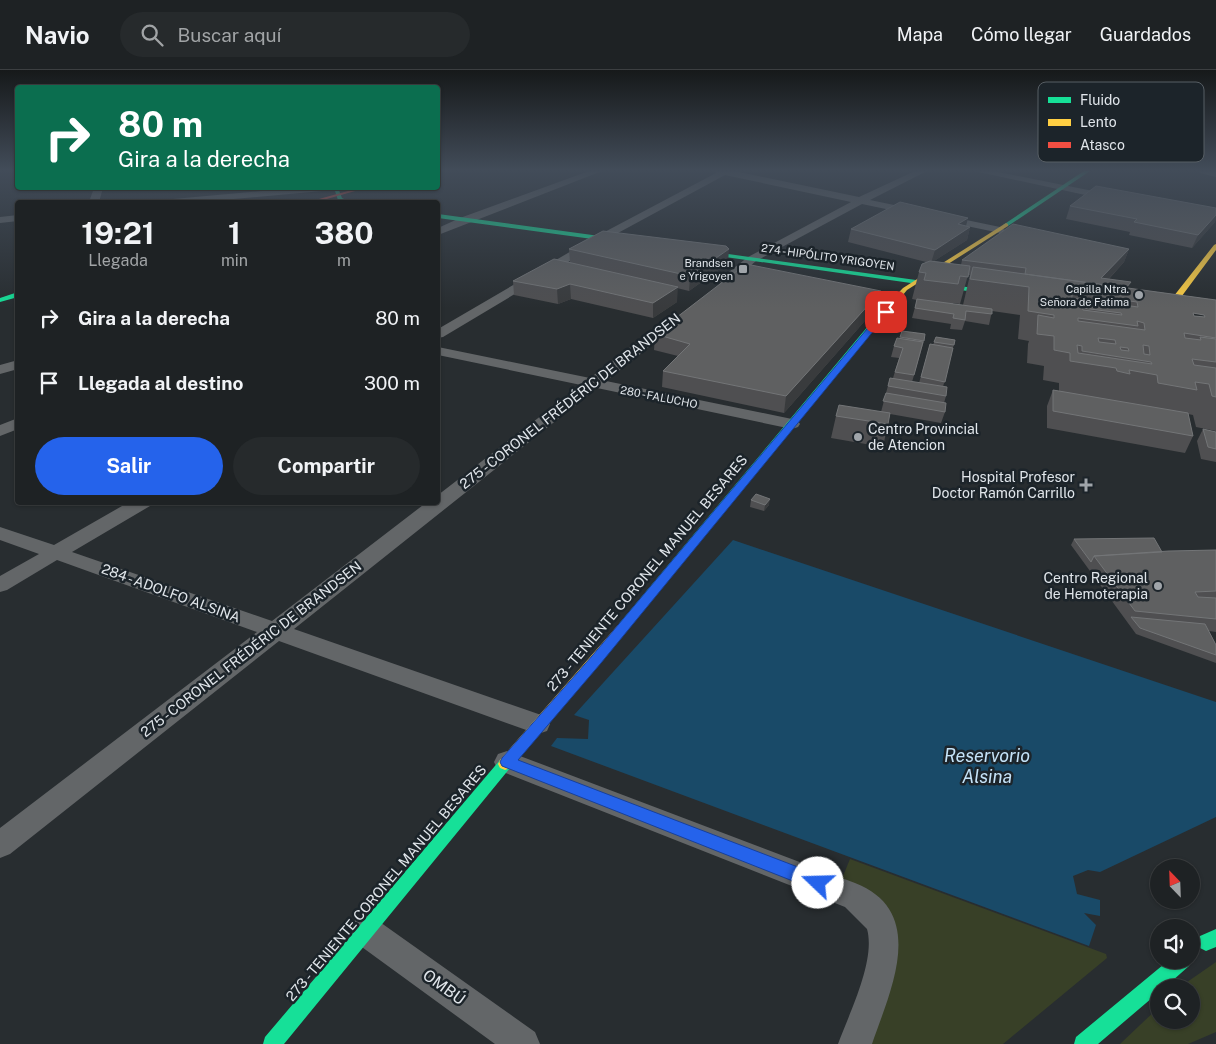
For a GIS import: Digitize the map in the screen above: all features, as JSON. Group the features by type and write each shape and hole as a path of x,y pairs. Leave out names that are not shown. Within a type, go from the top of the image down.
{"street":[{"path":"441,216 640,244"},
{"path":"440,231 474,216"},
{"path":"440,333 641,216"},
{"path":"709,293 752,259 830,216"},
{"path":"937,216 1000,230"},
{"name":"273 - TENIENTE CORONEL MANUEL BESARES","path":"272,1044 538,724 596,660 862,338 906,289 1021,216"},
{"path":"0,220 15,218"},
{"path":"1167,317 1169,308 1216,246"},
{"name":"274 - HIPÓLITO YRIGOYEN","path":"680,250 1012,295"},
{"path":"0,294 15,289"},
{"path":"0,300 15,295"},
{"name":"275 - CORONEL FRÉDÉRIC DE BRANDSEN","path":"440,501 687,310"},
{"name":"280 - FALUCHO","path":"440,351 792,424"},
{"path":"0,370 15,365"},
{"path":"0,431 15,424"},
{"path":"0,585 138,505"},
{"name":"275 - CORONEL FRÉDÉRIC DE BRANDSEN","path":"0,845 435,505"},
{"name":"284 - ADOLFO ALSINA","path":"0,533 538,724"},
{"path":"507,762 855,897 868,907 880,922 885,941 882,962 855,1044"},
{"name":"OMBÚ","path":"366,931 523,1044"},
{"path":"1207,942 1216,933"},
{"path":"1083,1044 1173,969"}],"green space":[{"path":"850,859 1106,954 1107,958 1003,1044 864,1044 890,966 841,881"},
{"path":"1216,962 1216,1032 1188,1044 1120,1044 1150,1016 1150,1029 1200,1029 1200,979 1192,979"}],"water":[{"name":"Reservorio Alsina","path":"733,540 1216,702 1216,817 1100,872 1088,870 1073,876 1077,894 1100,900 1100,916 1084,913 1096,925 1089,946 551,746 557,738 588,739 589,720 574,715"}],"building":[{"path":"874,216 961,216 968,218 958,224 970,227 935,250 851,229"},
{"path":"1124,216 1215,216 1198,235 1134,222 1137,219"},
{"path":"1013,224 1129,249 1101,278 1131,282 1126,288 1025,274 1026,268 962,260"},
{"path":"603,231 726,246 729,249 690,276 569,249"},
{"path":"554,259 678,287 653,303 570,284 557,289 513,281"},
{"path":"930,261 970,266 968,277 960,276 958,284 924,280 926,273 919,272 922,264"},
{"path":"746,264 881,291 786,396 663,371 690,344 655,334"},
{"path":"973,267 1216,300 1216,338 1184,333 1185,338 1216,339 1216,362 1192,359 1194,365 1216,368 1216,397 1212,396 1209,384 1195,382 1197,390 1158,383 1157,375 1129,370 1130,374 1117,371 1116,368 1070,361 1070,353 1054,350 1054,336 1037,334 1038,315 1054,318 1054,315 1028,311 1029,287 970,279","holes":["1072,293 1137,302 1138,307 1072,298","1041,304 1054,306 1054,309 1041,307","1082,308 1121,313 1122,315 1083,310","1193,313 1204,315 1205,317 1194,316","1078,318 1138,326 1137,321 1144,323 1145,330 1078,321","1098,338 1115,340 1116,344 1099,342","1077,345 1082,346 1082,351 1151,362 1152,364 1078,353","1143,345 1149,346 1150,355 1144,354","1120,347 1128,348 1129,351 1121,350"]},
{"path":"917,299 992,309 992,314 966,311 965,320 953,318 954,314 915,308"},
{"path":"902,331 925,334 924,341 900,337"},
{"path":"936,337 955,340 954,345 934,342"},
{"path":"897,338 923,342 914,375 895,372 903,348 894,346"},
{"path":"930,344 953,348 945,382 921,377"},
{"path":"890,378 947,387 946,396 888,386"},
{"path":"1053,390 1188,413 1193,436 1053,411"},
{"path":"886,393 946,403 945,412 883,401"},
{"path":"839,405 890,413 888,424 836,416"},
{"path":"1203,429 1216,432 1216,449 1208,447"},
{"path":"756,494 770,499 765,505 751,500"},
{"path":"1154,538 1162,552 1094,556 1091,562 1074,539"},
{"name":"Centro Regional de Hemoterapia","path":"1216,550 1216,591 1195,592 1198,597 1216,598 1216,619 1135,611 1094,556 1169,551"},
{"path":"1131,617 1205,624 1216,645 1216,655 1140,628"}],"traffic: fast":[{"path":"441,216 629,242"},
{"path":"1006,225 1019,216"},
{"path":"692,251 1003,294"},
{"path":"0,300 15,295"},
{"path":"622,628 882,315"},
{"path":"272,1044 505,764"},
{"path":"1206,942 1216,938"},
{"path":"1083,1044 1172,969"}],"traffic: slow":[{"path":"882,315 905,289 1006,225"},
{"path":"1167,317 1169,308 1216,246"},
{"path":"505,764 622,628"}],"place":[{"name":"Brandsen e Yrigoyen","path":"743,269"},
{"name":"Capilla Ntra. Señora de Fatima","path":"1139,295"},
{"name":"Centro Provincial de Atencion","path":"858,437"},
{"name":"Hospital Profesor Doctor Ramón Carrillo","path":"1086,485"},
{"name":"Centro Regional de Hemoterapia","path":"1158,586"}],"route":[{"path":"818,883 507,762 538,724 596,660 805,410 862,338 886,312"}]}
